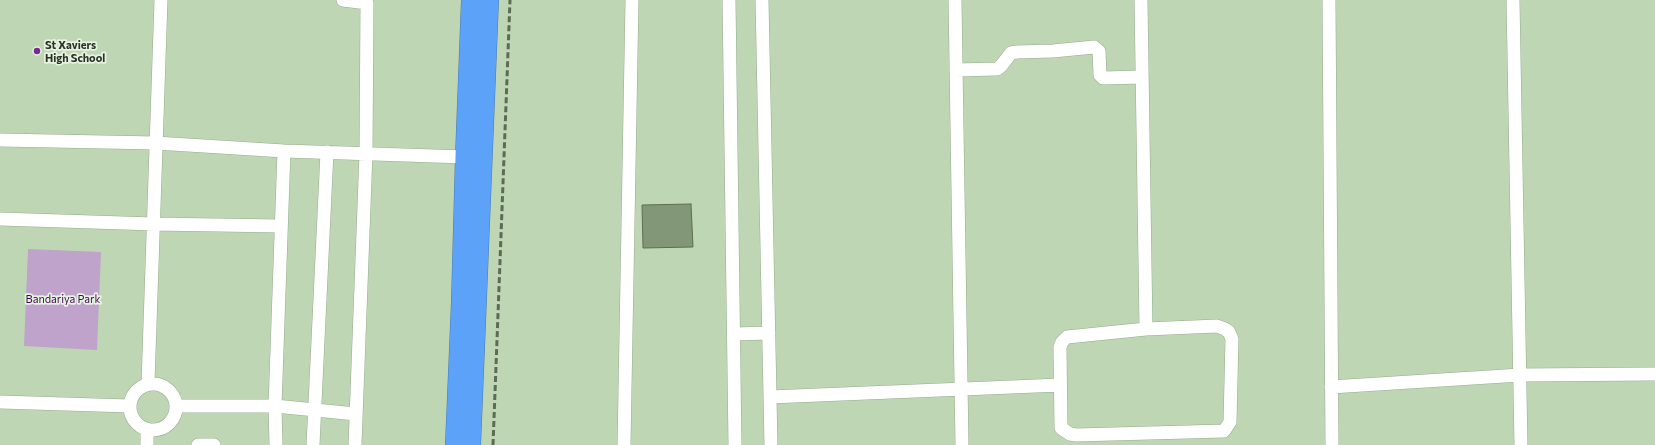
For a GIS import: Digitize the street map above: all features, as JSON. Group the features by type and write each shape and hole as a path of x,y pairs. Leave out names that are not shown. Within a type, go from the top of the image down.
{"highway":[{"path":"471,0 465,158 468,335 472,445"},
{"path":"455,445 468,335 489,0"}],"street":[{"path":"148,383 162,0"},
{"path":"343,0 367,3 366,153 355,445"},
{"path":"624,445 632,0"},
{"path":"730,0 735,445"},
{"path":"762,0 771,445"},
{"path":"955,0 962,445"},
{"path":"1142,0 1146,329"},
{"path":"1329,0 1332,445"},
{"path":"1514,0 1521,445"},
{"path":"956,70 997,68 1001,66 1011,53 1016,52 1053,51 1094,47 1099,51 1100,75 1103,78 1142,77"},
{"path":"0,140 156,143 284,151 465,158"},
{"path":"276,445 275,406 280,226 284,151"},
{"path":"313,445 327,152"},
{"path":"0,219 280,226"},
{"path":"1217,326 1229,332 1232,339 1230,422 1227,429 1221,432 1145,439 1076,436 1064,432 1061,428 1060,385 1060,347 1062,342 1067,337 1146,329 1217,326"},
{"path":"734,334 769,332"},
{"path":"1331,387 1520,376 1655,374"},
{"path":"148,383 162,384 172,393 177,406 175,416 168,425 158,430 148,429 138,425 132,416 129,406 135,391 148,383"},
{"path":"770,397 1060,385"},
{"path":"0,402 129,406"},
{"path":"177,406 275,406 356,414"},
{"path":"147,445 148,429"},
{"path":"198,445 214,445"}],"green space":[{"name":"Bandariya Park","path":"28,249 101,252 97,350 24,346"}],"building":[{"path":"691,204 693,247 643,248 642,205"}],"railway":[{"path":"493,445 510,0"}],"place":[{"name":"St Xaviers High School","path":"37,51"}]}
